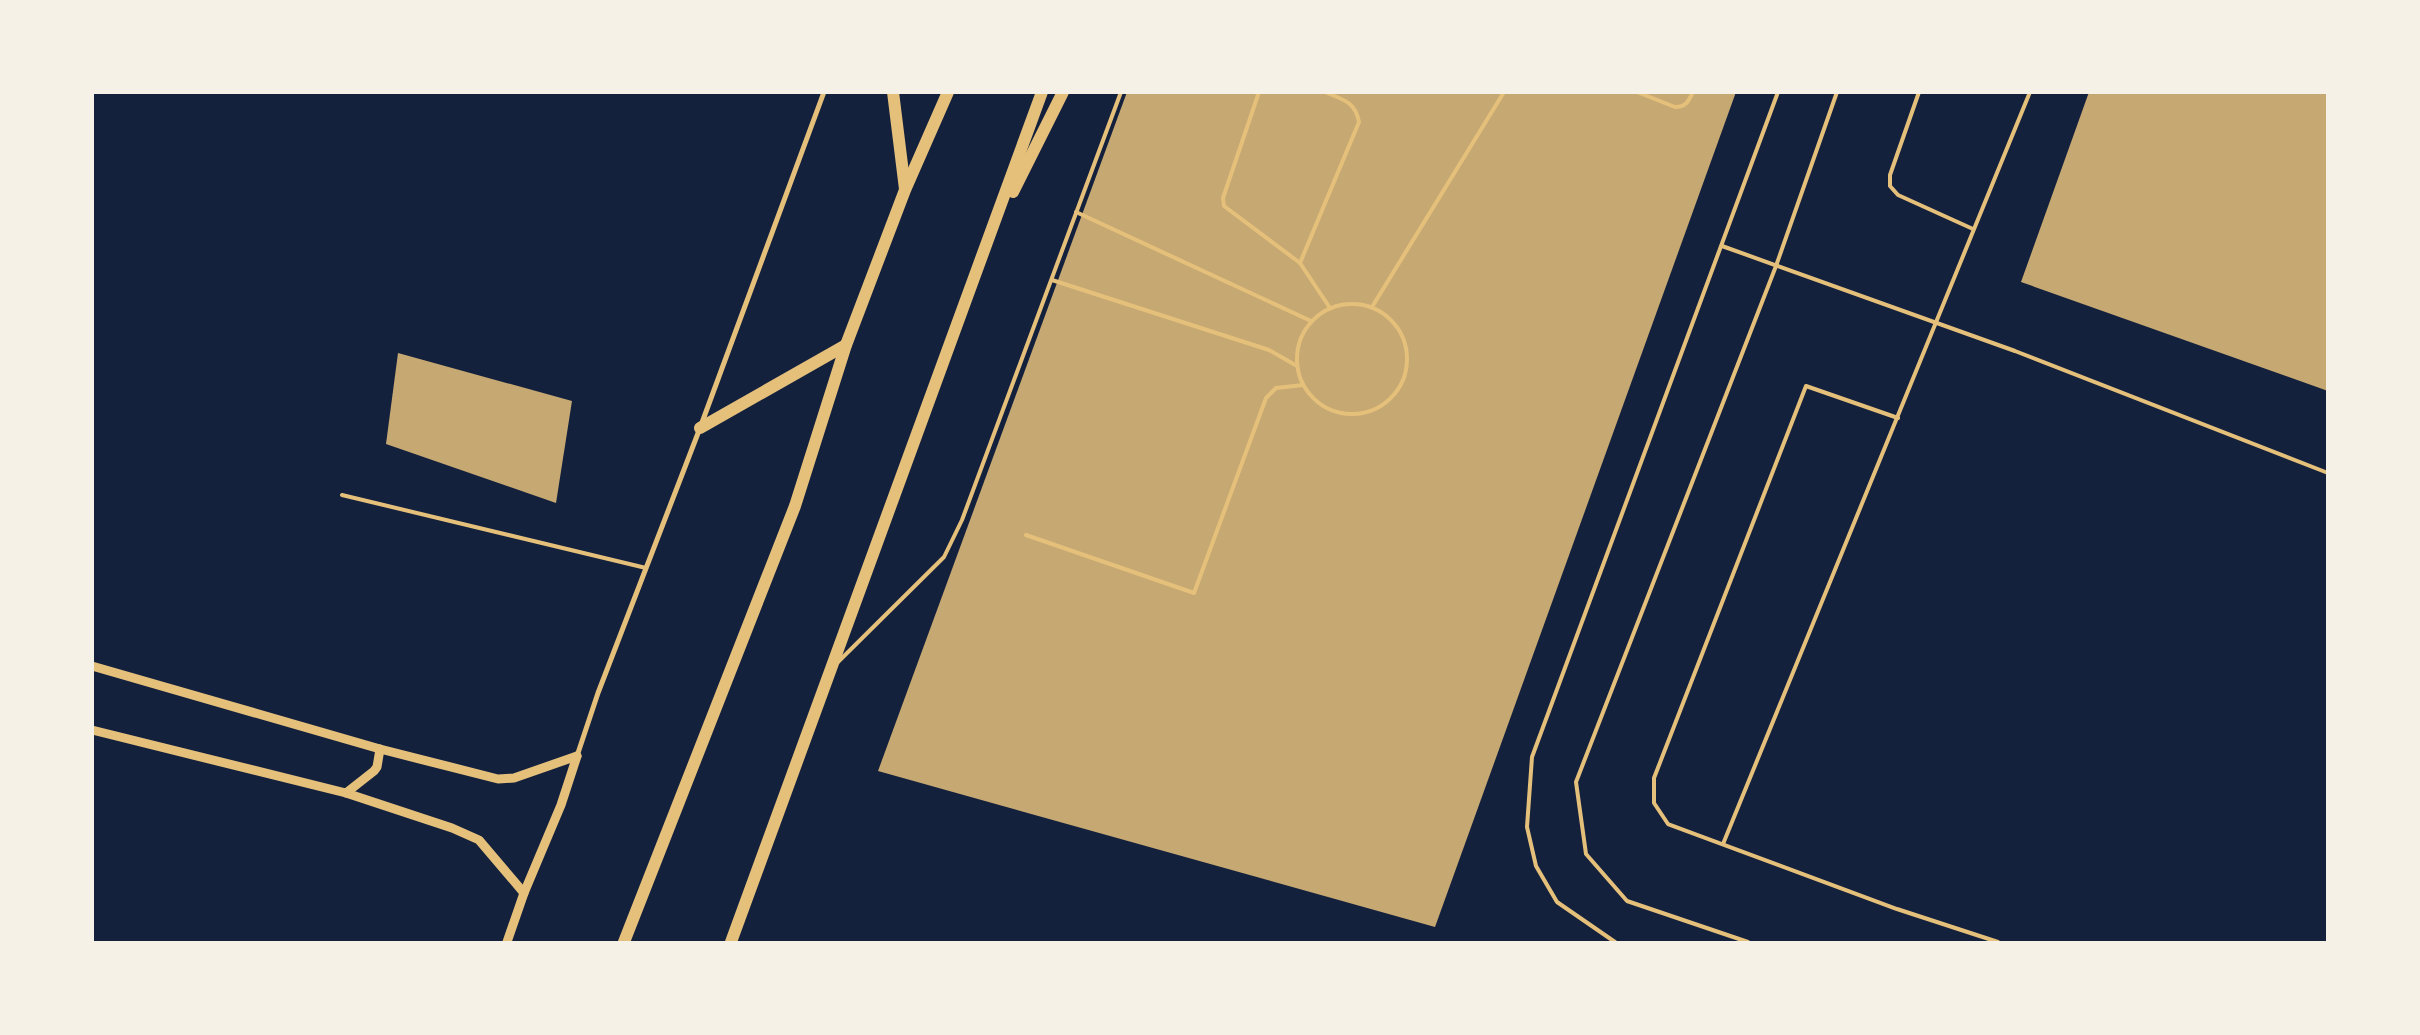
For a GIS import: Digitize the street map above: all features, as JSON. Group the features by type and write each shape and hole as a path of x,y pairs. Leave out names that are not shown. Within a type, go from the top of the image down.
{"main road":[{"path":"894,92 905,190"},
{"path":"732,942 1042,92"},
{"path":"986,246 1063,92"},
{"path":"624,942 795,506 846,345 905,190 945,95"},
{"path":"700,428 846,345"}],"street":[{"path":"507,942 524,893 561,805 646,568 700,428 824,92"},
{"path":"92,666 380,749 498,779 514,778 577,756"},
{"path":"92,730 346,793 452,828 479,840 524,893"},
{"path":"346,793 374,771 377,767 380,749"}],"lane":[{"path":"832,669 944,557 962,520 1121,92"},
{"path":"1259,92 1223,198 1224,206 1300,263 1330,308"},
{"path":"1300,263 1358,122 1357,110 1349,102 1326,92"},
{"path":"1372,307 1504,92"},
{"path":"1636,92 1682,107 1687,104 1693,92"},
{"path":"1615,942 1557,902 1536,866 1527,827 1532,757 1778,92"},
{"path":"1748,942 1627,901 1586,854 1576,782 1776,266 1837,92"},
{"path":"1919,92 1890,175 1890,186 1898,195 1973,229"},
{"path":"1723,844 2030,92"},
{"path":"1076,212 1311,321"},
{"path":"1722,246 1937,323 2328,473"},
{"path":"1052,280 1269,350 1297,366"},
{"path":"1351,304 1372,307 1397,326 1408,354 1402,384 1382,406 1354,414 1324,407 1303,385 1297,366 1299,342 1311,321 1330,308 1351,304"},
{"path":"1026,535 1194,593 1266,398 1276,388 1303,385"},
{"path":"1898,418 1806,386 1654,778 1654,803 1668,824 1897,909 1998,942"},
{"path":"342,495 646,568"}],"building":[{"path":"1127,92 1736,92 1435,927 878,771"},
{"path":"2089,92 2328,92 2328,391 2021,282"},
{"path":"398,353 572,401 556,503 386,444"}]}
